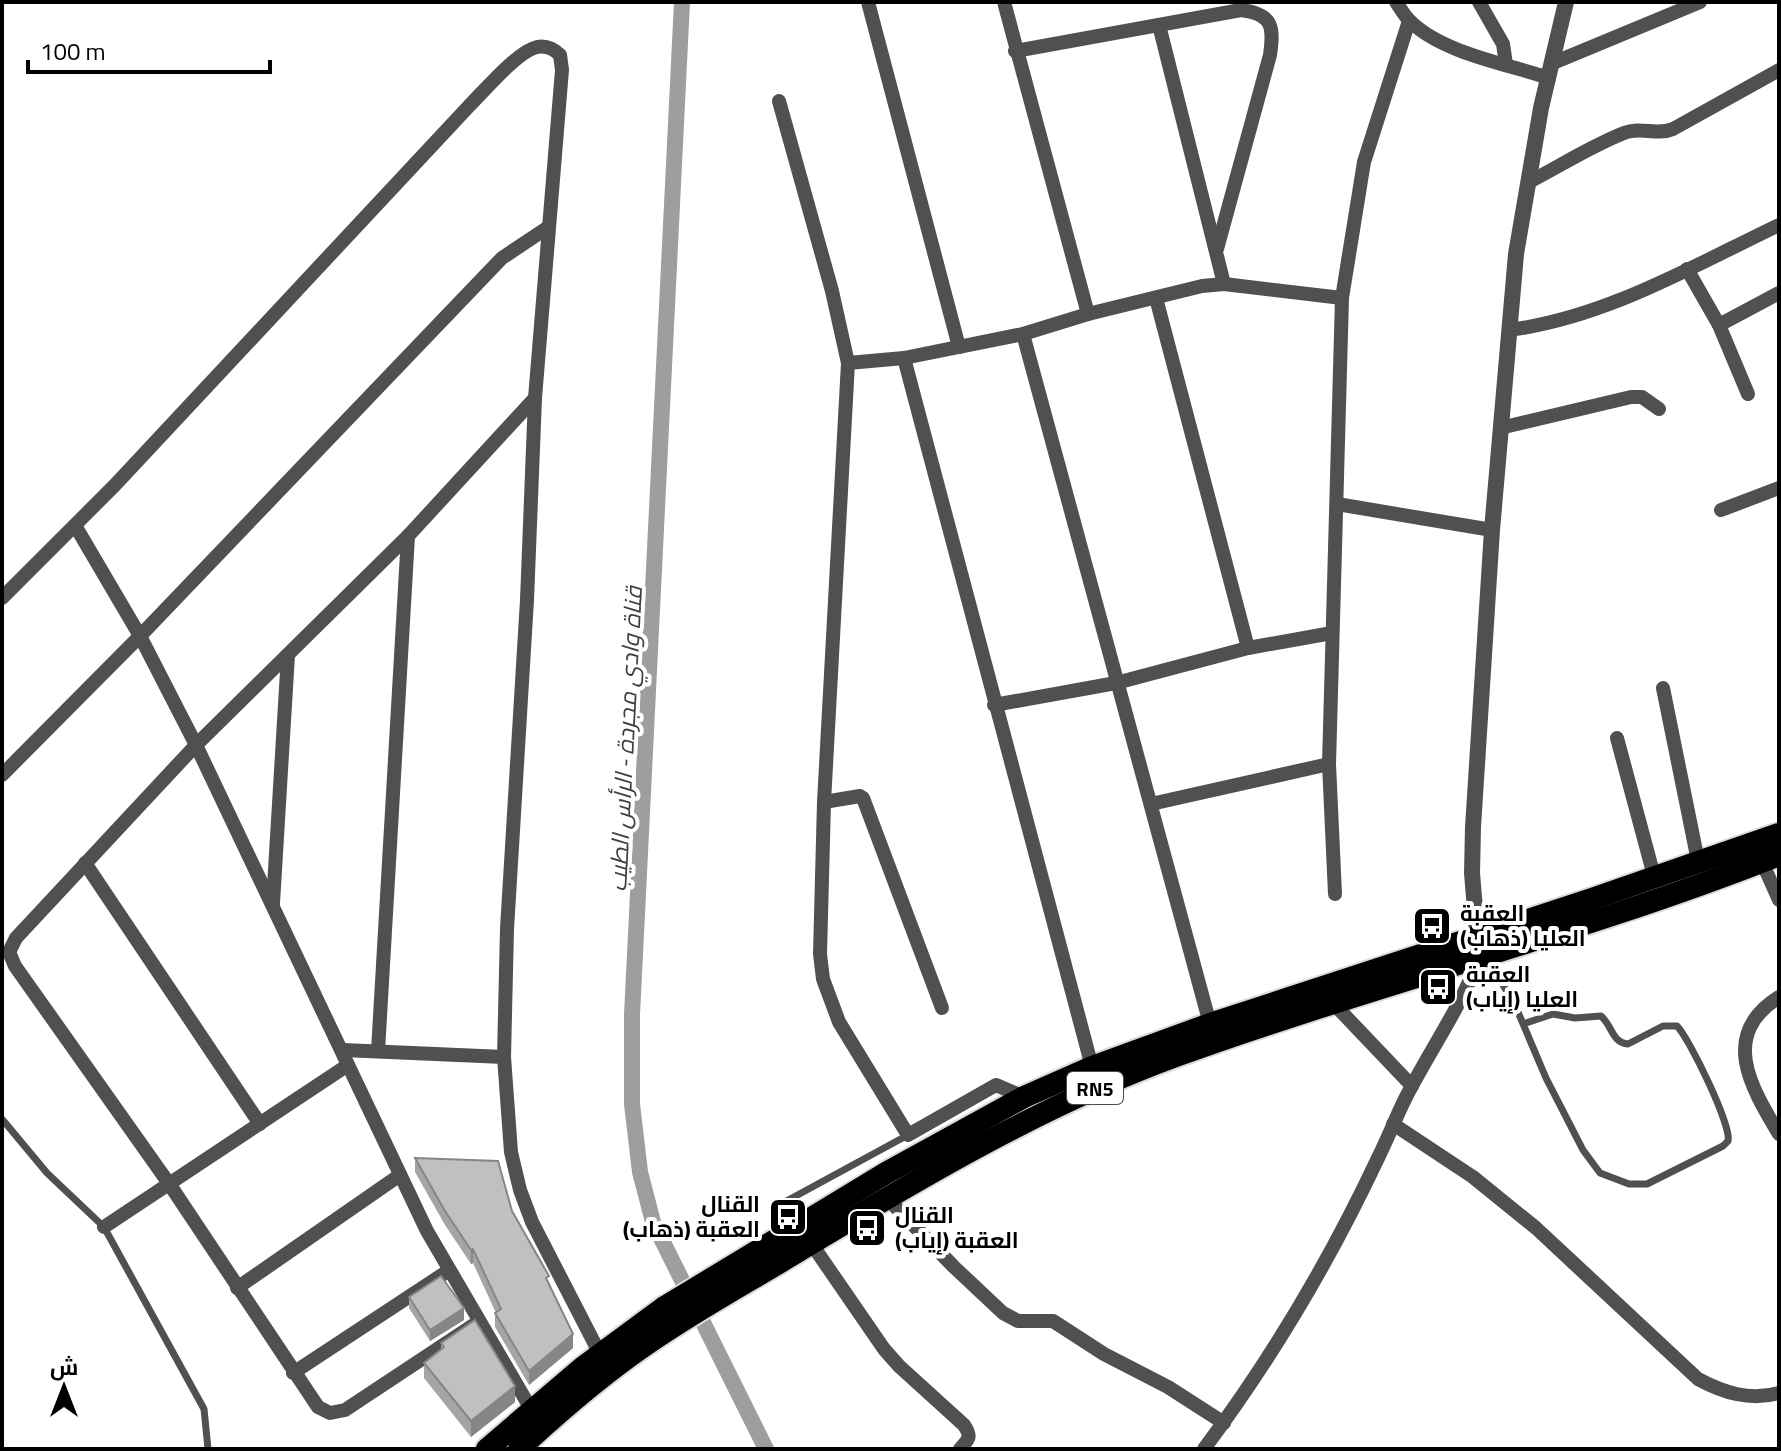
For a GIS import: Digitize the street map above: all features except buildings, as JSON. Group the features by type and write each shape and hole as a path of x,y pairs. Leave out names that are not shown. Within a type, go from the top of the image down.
{"highway":[{"name":"RN5","path":"734,1277 811,1243 886,1197 1018,1125 1094,1088 1174,1057 1333,1003 1654,876 1779,834"},
{"name":"RN5","path":"487,1449 600,1354 734,1277 886,1173 1024,1097 1092,1067 1210,1024 1771,859"},
{"name":"RN5","path":"528,1446 669,1317"}],"street":[{"path":"868,2 959,347"},
{"path":"1004,2 1088,314"},
{"path":"1396,2 1409,21 1450,46 1506,64 1551,70 1700,2"},
{"path":"1479,2 1503,44 1506,64"},
{"path":"1204,1449 1270,1354 1311,1286 1379,1158 1412,1086 1469,985 1478,946 1472,873 1473,827 1492,530 1516,254 1566,2"},
{"path":"1015,51 1241,10 1259,13 1269,22 1273,37 1270,55 1217,249"},
{"path":"1335,894 1329,764 1342,298 1364,162 1409,21"},
{"path":"1159,25 1224,284"},
{"path":"2,598 76,527 469,106 525,52 538,46 552,47 560,55 562,70 535,398 528,587 507,929 504,1057 511,1152 520,1190 532,1222 600,1354"},
{"path":"1529,182 1624,133 1642,130 1662,134 1779,70"},
{"path":"779,101 832,291 848,363 824,802 820,912 823,979 839,1022 908,1135 996,1085 1024,1097"},
{"path":"1509,330 1573,318 1608,305 1779,225"},
{"path":"2,775 140,636 502,258 547,228"},
{"path":"1687,269 1719,325 1748,394"},
{"path":"848,363 904,358 1023,334 1088,314 1202,286 1224,284 1342,298"},
{"path":"1719,325 1779,293"},
{"path":"1156,298 1248,648"},
{"path":"1023,334 1210,1024"},
{"path":"904,358 1092,1067"},
{"path":"1500,428 1631,397 1650,400 1659,409"},
{"path":"478,1322 337,1414 318,1407 9,952 16,938 196,745 408,536 535,398"},
{"path":"1721,510 1779,488"},
{"path":"1337,504 1492,530"},
{"path":"76,527 140,636 196,745 448,1271 531,1409"},
{"path":"378,1051 408,536"},
{"path":"994,705 1116,683 1248,648 1332,633"},
{"path":"273,908 288,655"},
{"path":"1663,688 1698,861"},
{"path":"1617,738 1654,876"},
{"path":"1151,804 1329,764"},
{"path":"824,802 863,798 942,1008"},
{"path":"1771,859 1779,900"},
{"path":"85,863 260,1124"},
{"path":"1779,997 1755,1017 1747,1028 1744,1043 1745,1061 1753,1087 1779,1134"},
{"path":"1333,1003 1412,1086"},
{"path":"343,1050 504,1057"},
{"path":"104,1227 348,1065"},
{"path":"1393,1124 1473,1177 1536,1228 1698,1379 1714,1388 1752,1397 1779,1393"},
{"path":"237,1288 400,1175"},
{"path":"886,1197 1003,1313 1018,1321 1053,1321 1224,1423"},
{"path":"811,1243 884,1349 964,1425 970,1438 960,1449"},
{"path":"293,1373 448,1271"}],"lane":[{"path":"1478,946 1523,1024 1546,1078 1583,1150 1600,1173 1629,1184 1647,1184 1728,1141 1730,1134 1724,1117 1688,1041 1677,1026 1663,1026 1623,1044 1618,1042 1601,1016 1575,1018 1553,1014 1523,1024"},
{"path":"2,1119 47,1173 104,1227 204,1409 208,1449"},
{"path":"781,1204 908,1135"}],"waterway":[{"name":"قناة وادي مجردة - الرأس الطيب","path":"682,2 632,1015 632,1104 640,1172 653,1222 766,1449"}],"place":[{"name":"العقبة العليا (ذهاب)","path":"1432,926"},
{"name":"العقبة العليا (إياب)","path":"1438,987"},
{"name":"القنال العقبة (ذهاب)","path":"788,1217"},
{"name":"القنال العقبة (إياب)","path":"867,1228"}]}
